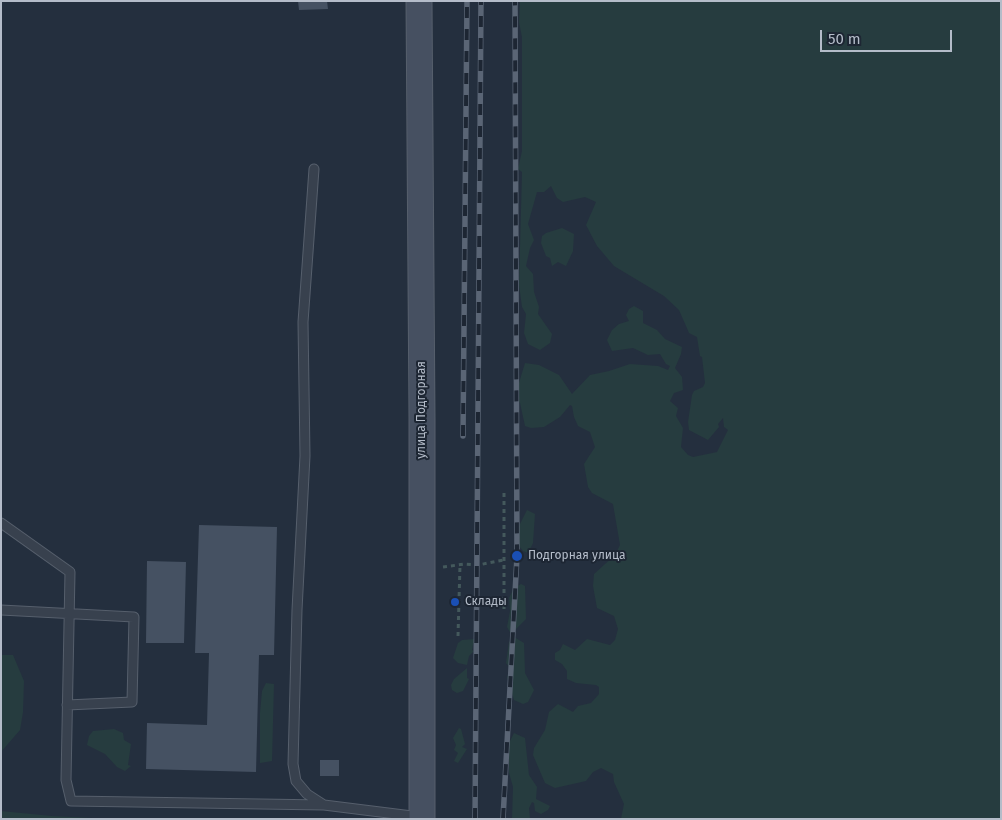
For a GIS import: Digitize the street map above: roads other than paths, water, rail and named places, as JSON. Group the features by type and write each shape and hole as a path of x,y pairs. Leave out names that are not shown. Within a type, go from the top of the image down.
{"main road":[{"name":"улица Подгорная","path":"418,2 422,419 422,818"}],"lane":[{"path":"314,169 303,322 305,456 297,619 293,764 296,781 307,794 324,805"},
{"path":"1,523 70,572 66,780 71,802 324,805 422,818"},
{"path":"1,610 134,617 132,702 67,705"}],"railway":[{"path":"463,436 467,1"},
{"path":"475,819 481,1"},
{"path":"503,819 517,556 515,1"}],"place":[{"name":"Подгорная улица","path":"517,556"},
{"name":"Склады","path":"455,602"}]}
